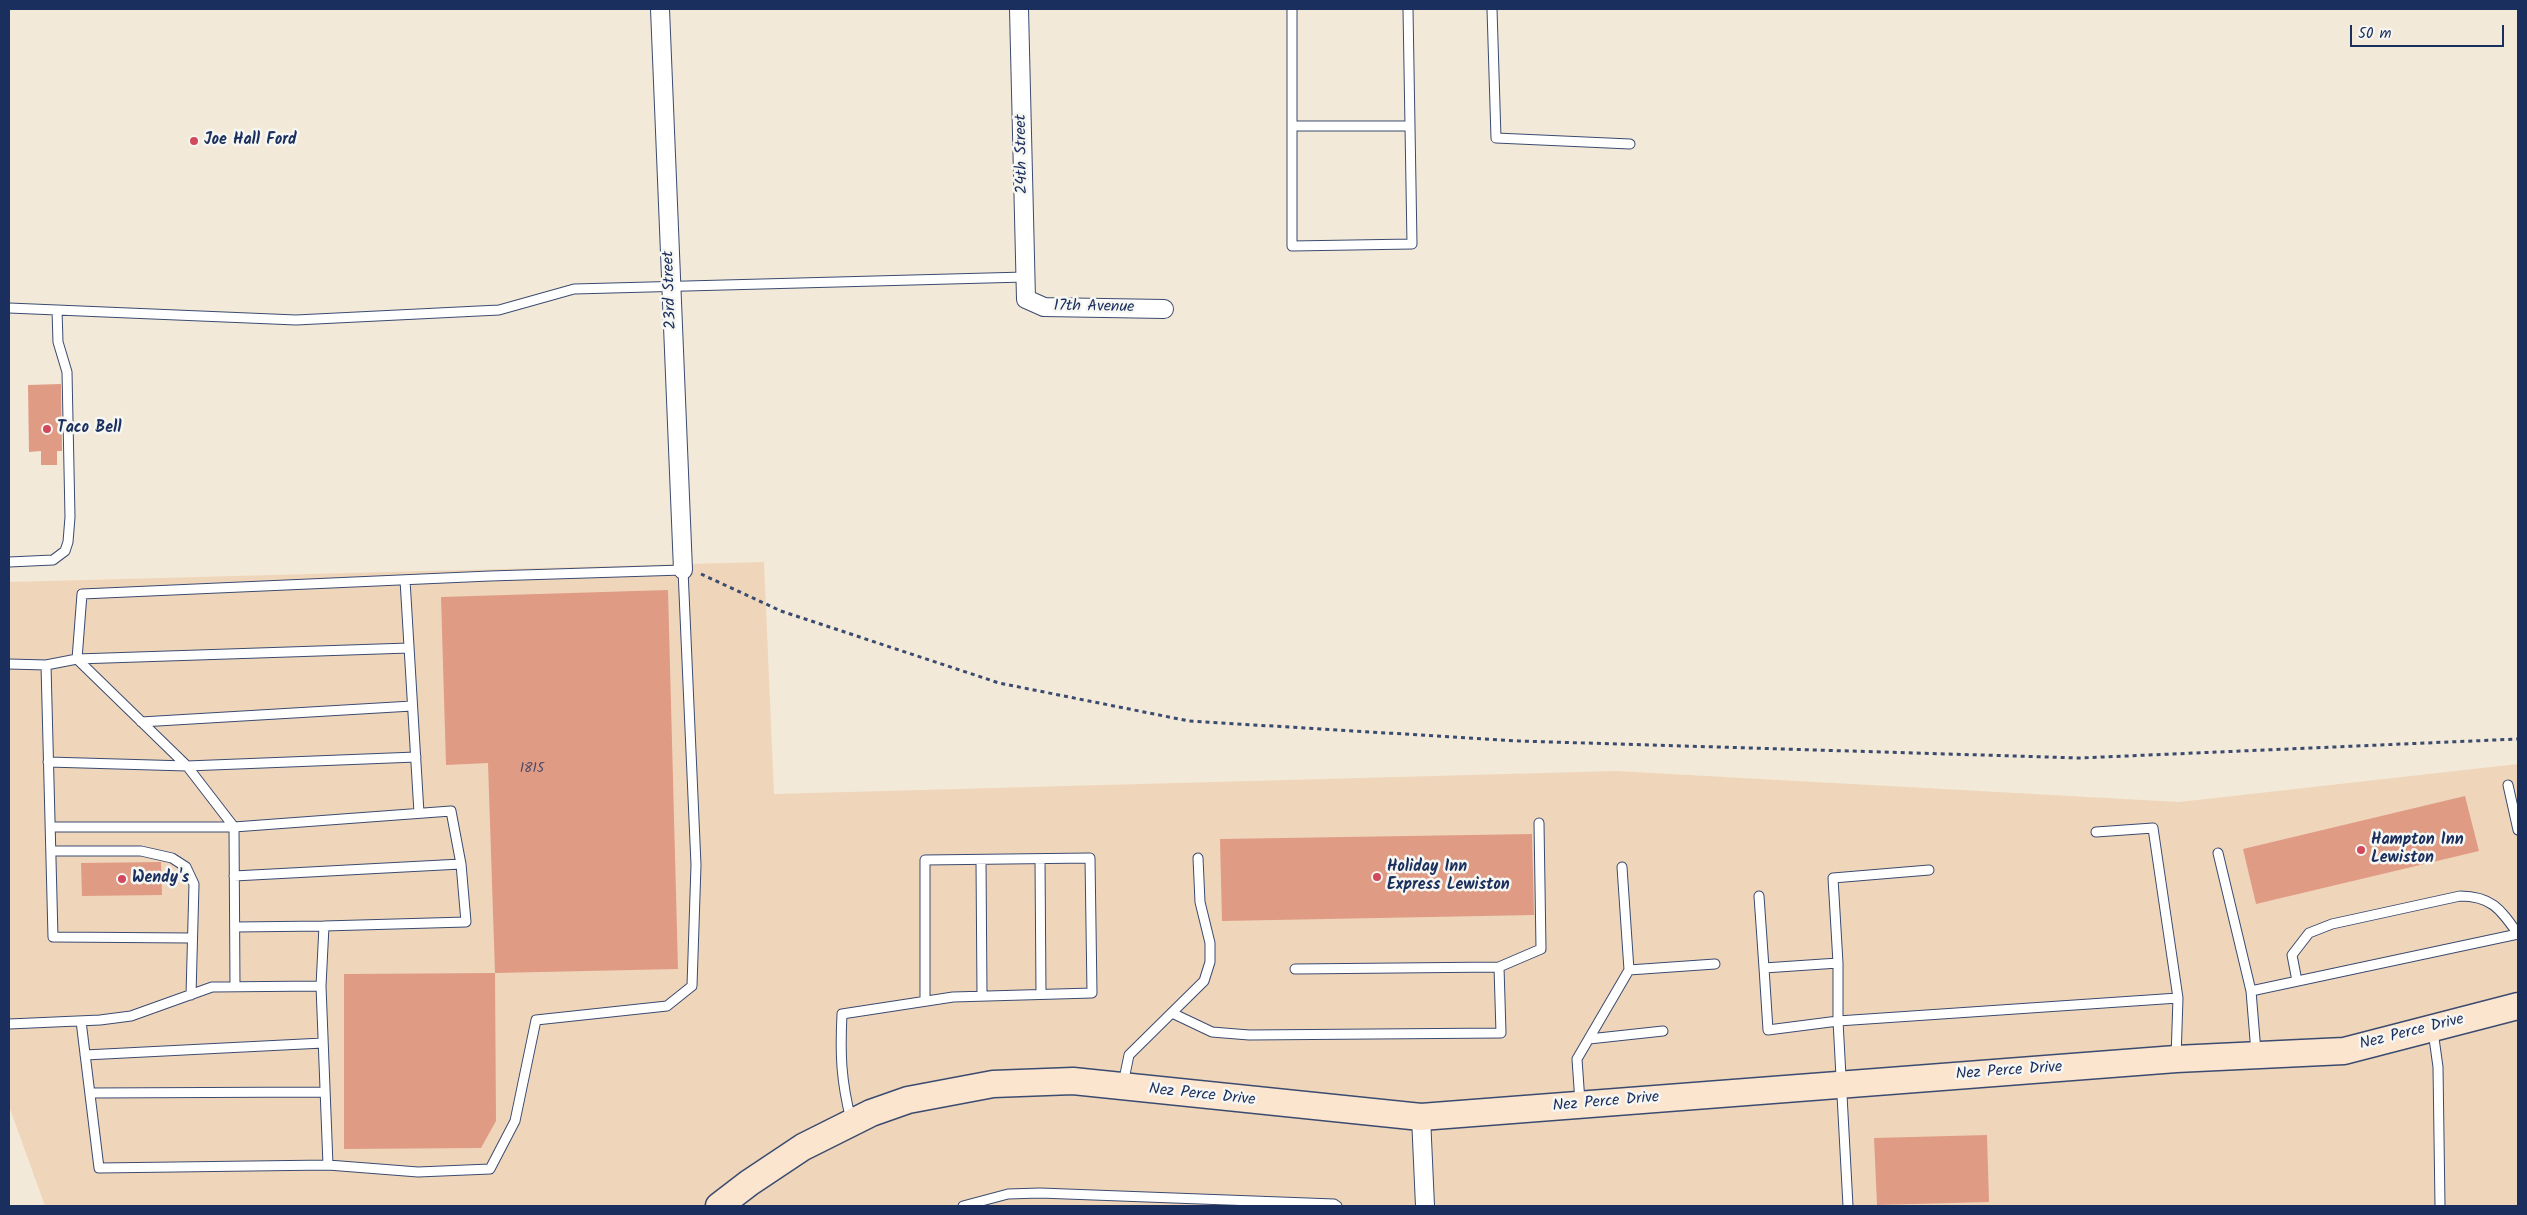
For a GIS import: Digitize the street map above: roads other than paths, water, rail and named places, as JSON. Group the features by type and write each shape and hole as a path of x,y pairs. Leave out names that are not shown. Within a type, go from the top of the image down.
{"street":[{"name":"23rd Street","path":"660,9 683,570"},
{"name":"24th Street","path":"1019,9 1026,299"},
{"name":"17th Avenue","path":"1026,299 1044,307 1164,309"},
{"name":"Nez Perce Drive","path":"719,1206 749,1183 803,1147 852,1123 908,1100 994,1084 1073,1081 1421,1118 1841,1084 2176,1060 2344,1051 2518,1006"},
{"path":"1421,1118 1425,1206"}],"lane":[{"path":"1292,9 1292,246 1412,244 1408,9"},
{"path":"1492,9 1496,138 1630,144"},
{"path":"1292,126 1410,126"},
{"path":"9,308 296,320 499,310 574,289 1025,277"},
{"path":"13,562 53,560 65,551 68,542 70,517 67,372 58,342 57,310"},
{"path":"81,1021 99,1168 328,1165 418,1172 490,1169 515,1121 536,1020 667,1006 692,986 696,864 683,570 82,594 77,659 186,766 234,827 235,987"},
{"path":"405,580 419,813"},
{"path":"9,664 46,665 77,659 409,648"},
{"path":"46,665 53,937 192,938"},
{"path":"141,722 412,706"},
{"path":"48,762 186,766 416,757"},
{"path":"2508,785 2518,830"},
{"path":"51,827 234,827 451,811 461,864 466,922 235,927"},
{"path":"1295,969 1499,966 1541,949 1539,823"},
{"path":"2096,832 2153,828 2178,998 2176,1060"},
{"path":"51,852 141,851 172,858 186,867 194,884 192,995"},
{"path":"2218,853 2251,991 2256,1057"},
{"path":"1040,858 1041,994"},
{"path":"852,1123 842,1085 840,1055 842,1014 925,1001 982,995 1092,993 1090,858 925,860 925,1001"},
{"path":"1123,1087 1129,1055 1204,981 1210,962 1210,943 1200,902 1198,858"},
{"path":"981,860 982,995"},
{"path":"234,876 461,864"},
{"path":"1580,1105 1577,1059 1629,970 1622,867"},
{"path":"1848,1206 1838,1021 1838,963 1833,878 1929,870"},
{"path":"1759,896 1768,1030 1838,1021 2178,998"},
{"path":"2251,991 2298,981 2518,934 2500,909 2479,896 2460,896 2332,924 2309,933 2292,955 2298,981"},
{"path":"324,926 321,986 328,1165"},
{"path":"1764,968 1838,963"},
{"path":"1629,970 1715,964"},
{"path":"1172,1013 1212,1032 1249,1035 1501,1033 1499,966"},
{"path":"9,1024 81,1021 131,1016 212,987 321,986"},
{"path":"2433,1028 2438,1067 2440,1206"},
{"path":"1588,1039 1663,1031"},
{"path":"86,1055 323,1042"},
{"path":"90,1093 325,1092"},
{"path":"963,1206 1008,1194 1040,1193 1334,1204 1337,1206"}],"place":[{"name":"Joe Hall Ford","path":"194,141"},
{"name":"Taco Bell","path":"47,429"},
{"name":"Hampton Inn Lewiston","path":"2361,850"},
{"name":"Holiday Inn Express Lewiston","path":"1377,877"},
{"name":"Wendy's","path":"122,879"}]}
